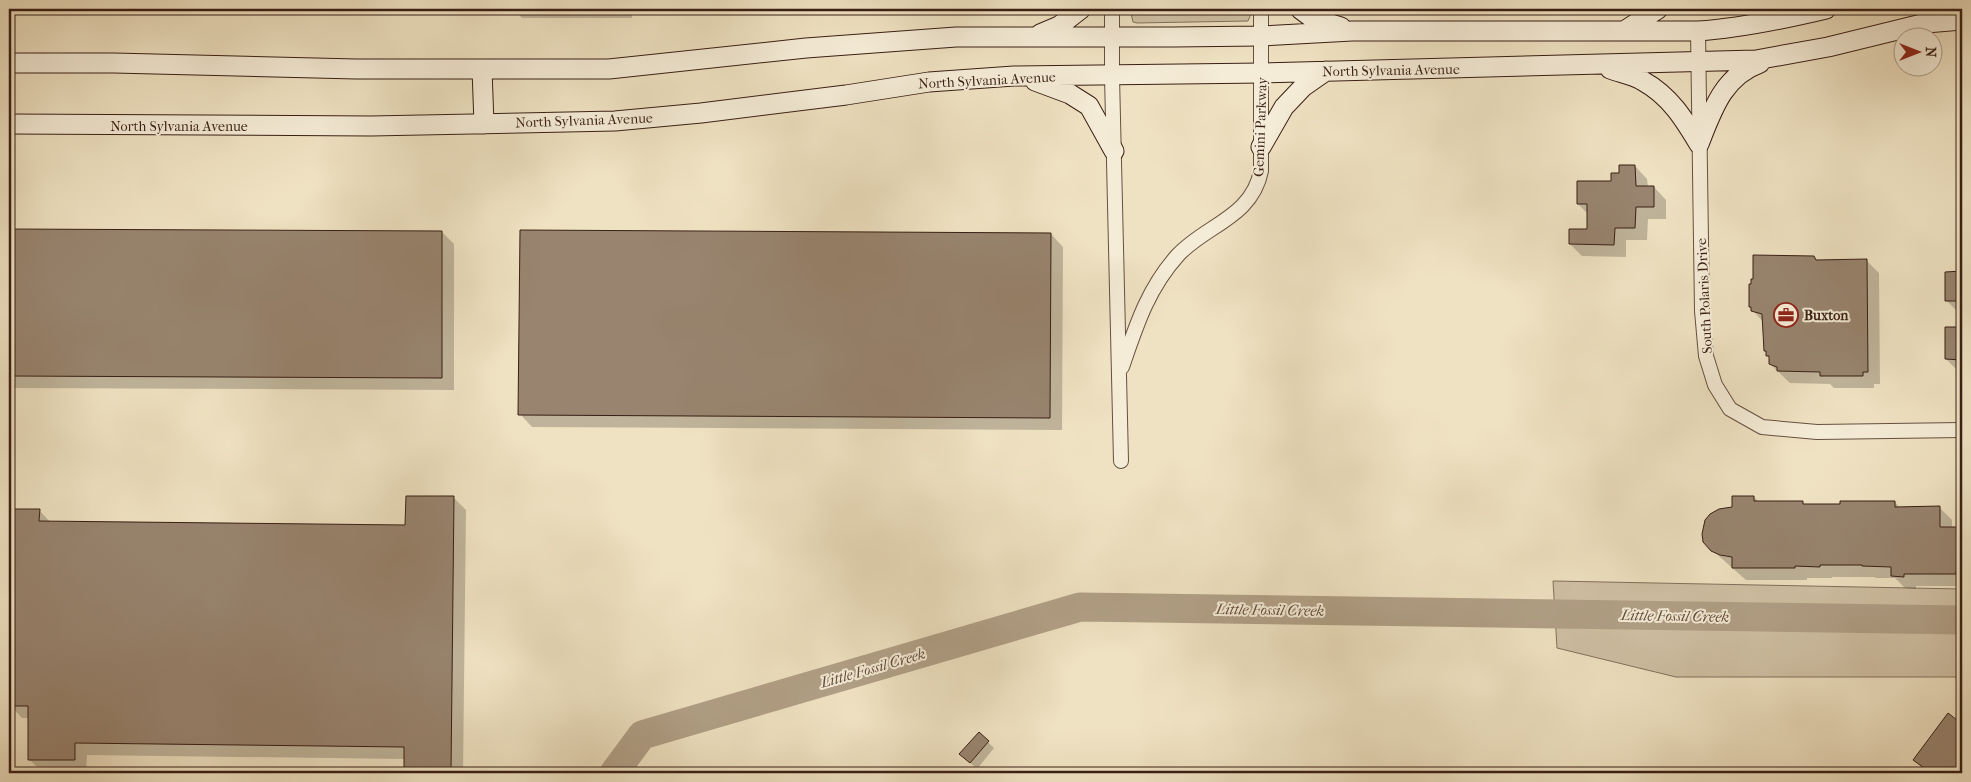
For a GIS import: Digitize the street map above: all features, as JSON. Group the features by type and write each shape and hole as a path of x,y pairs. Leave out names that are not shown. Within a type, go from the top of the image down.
{"main road":[{"path":"1031,38 1059,26 1081,9"},
{"path":"1300,9 1312,18 1352,31"},
{"path":"1624,31 1658,9"},
{"path":"1758,9 1779,21"},
{"path":"9,63 114,63 356,69 609,69 806,48 956,38 1261,36 1352,31 1698,31 1733,29 1779,21 1826,9"},
{"name":"North Sylvania Avenue","path":"9,124 371,126 615,121 682,115 846,95 929,82 1014,76 1262,73 1756,60 1828,47 1926,23 1962,20"},
{"path":"1699,144 1715,103 1732,79 1750,66 1778,56"},
{"path":"1595,65 1642,80 1667,98 1682,115 1699,144"},
{"path":"482,69 484,124"},
{"path":"1261,147 1284,107 1303,87 1326,71"},
{"path":"1014,76 1053,87 1070,94 1089,106 1114,152"}],"street":[{"name":"Gemini Parkway","path":"1112,9 1120,461"},
{"name":"Gemini Parkway","path":"1119,375 1144,306 1160,277 1179,254 1246,203 1258,185 1261,171 1261,9"},
{"name":"South Polaris Drive","path":"1698,31 1702,311 1706,356 1715,385 1730,409 1762,427 1780,429 1817,432 1962,430"}],"shaded area":[{"path":"1130,9 1250,9 1250,16 1248,21 1137,23 1133,22"},
{"path":"1553,581 1962,589 1962,677 1676,677 1557,648"}],"building":[{"path":"1619,165 1635,165 1636,186 1654,186 1654,207 1636,207 1635,228 1615,228 1614,245 1569,244 1569,229 1587,229 1587,204 1577,204 1577,181 1611,181 1611,173 1619,173"},
{"path":"9,229 442,231 442,378 9,376"},
{"path":"520,230 1051,233 1050,418 518,415"},
{"path":"1753,255 1814,256 1816,260 1867,259 1868,372 1863,372 1863,376 1820,376 1820,372 1777,371 1777,367 1769,364 1769,356 1766,356 1766,351 1764,351 1762,314 1751,311 1751,307 1749,307 1749,284 1751,284 1751,279 1753,279"},
{"path":"1962,271 1962,301 1945,301 1945,272"},
{"path":"1945,327 1962,327 1962,360 1945,359"},
{"path":"406,496 454,496 451,773 404,773 404,747 75,743 75,760 28,760 28,706 9,706 9,509 40,509 39,521 405,525"},
{"path":"1732,496 1754,496 1754,501 1803,501 1803,504 1840,504 1840,501 1895,501 1895,507 1940,506 1940,527 1962,527 1962,571 1956,571 1956,574 1904,574 1904,577 1891,576 1891,567 1862,565 1732,568 1732,557 1711,551 1703,542 1702,534 1705,520 1710,514 1719,509 1732,507"},
{"path":"1948,713 1962,724 1962,773 1931,773 1913,760"},
{"path":"979,732 989,741 970,763 959,754"}],"waterway":[{"name":"Little Fossil Creek","path":"614,773 642,735 1080,607 1962,620"}],"place":[{"name":"Buxton","path":"1786,315"}]}
